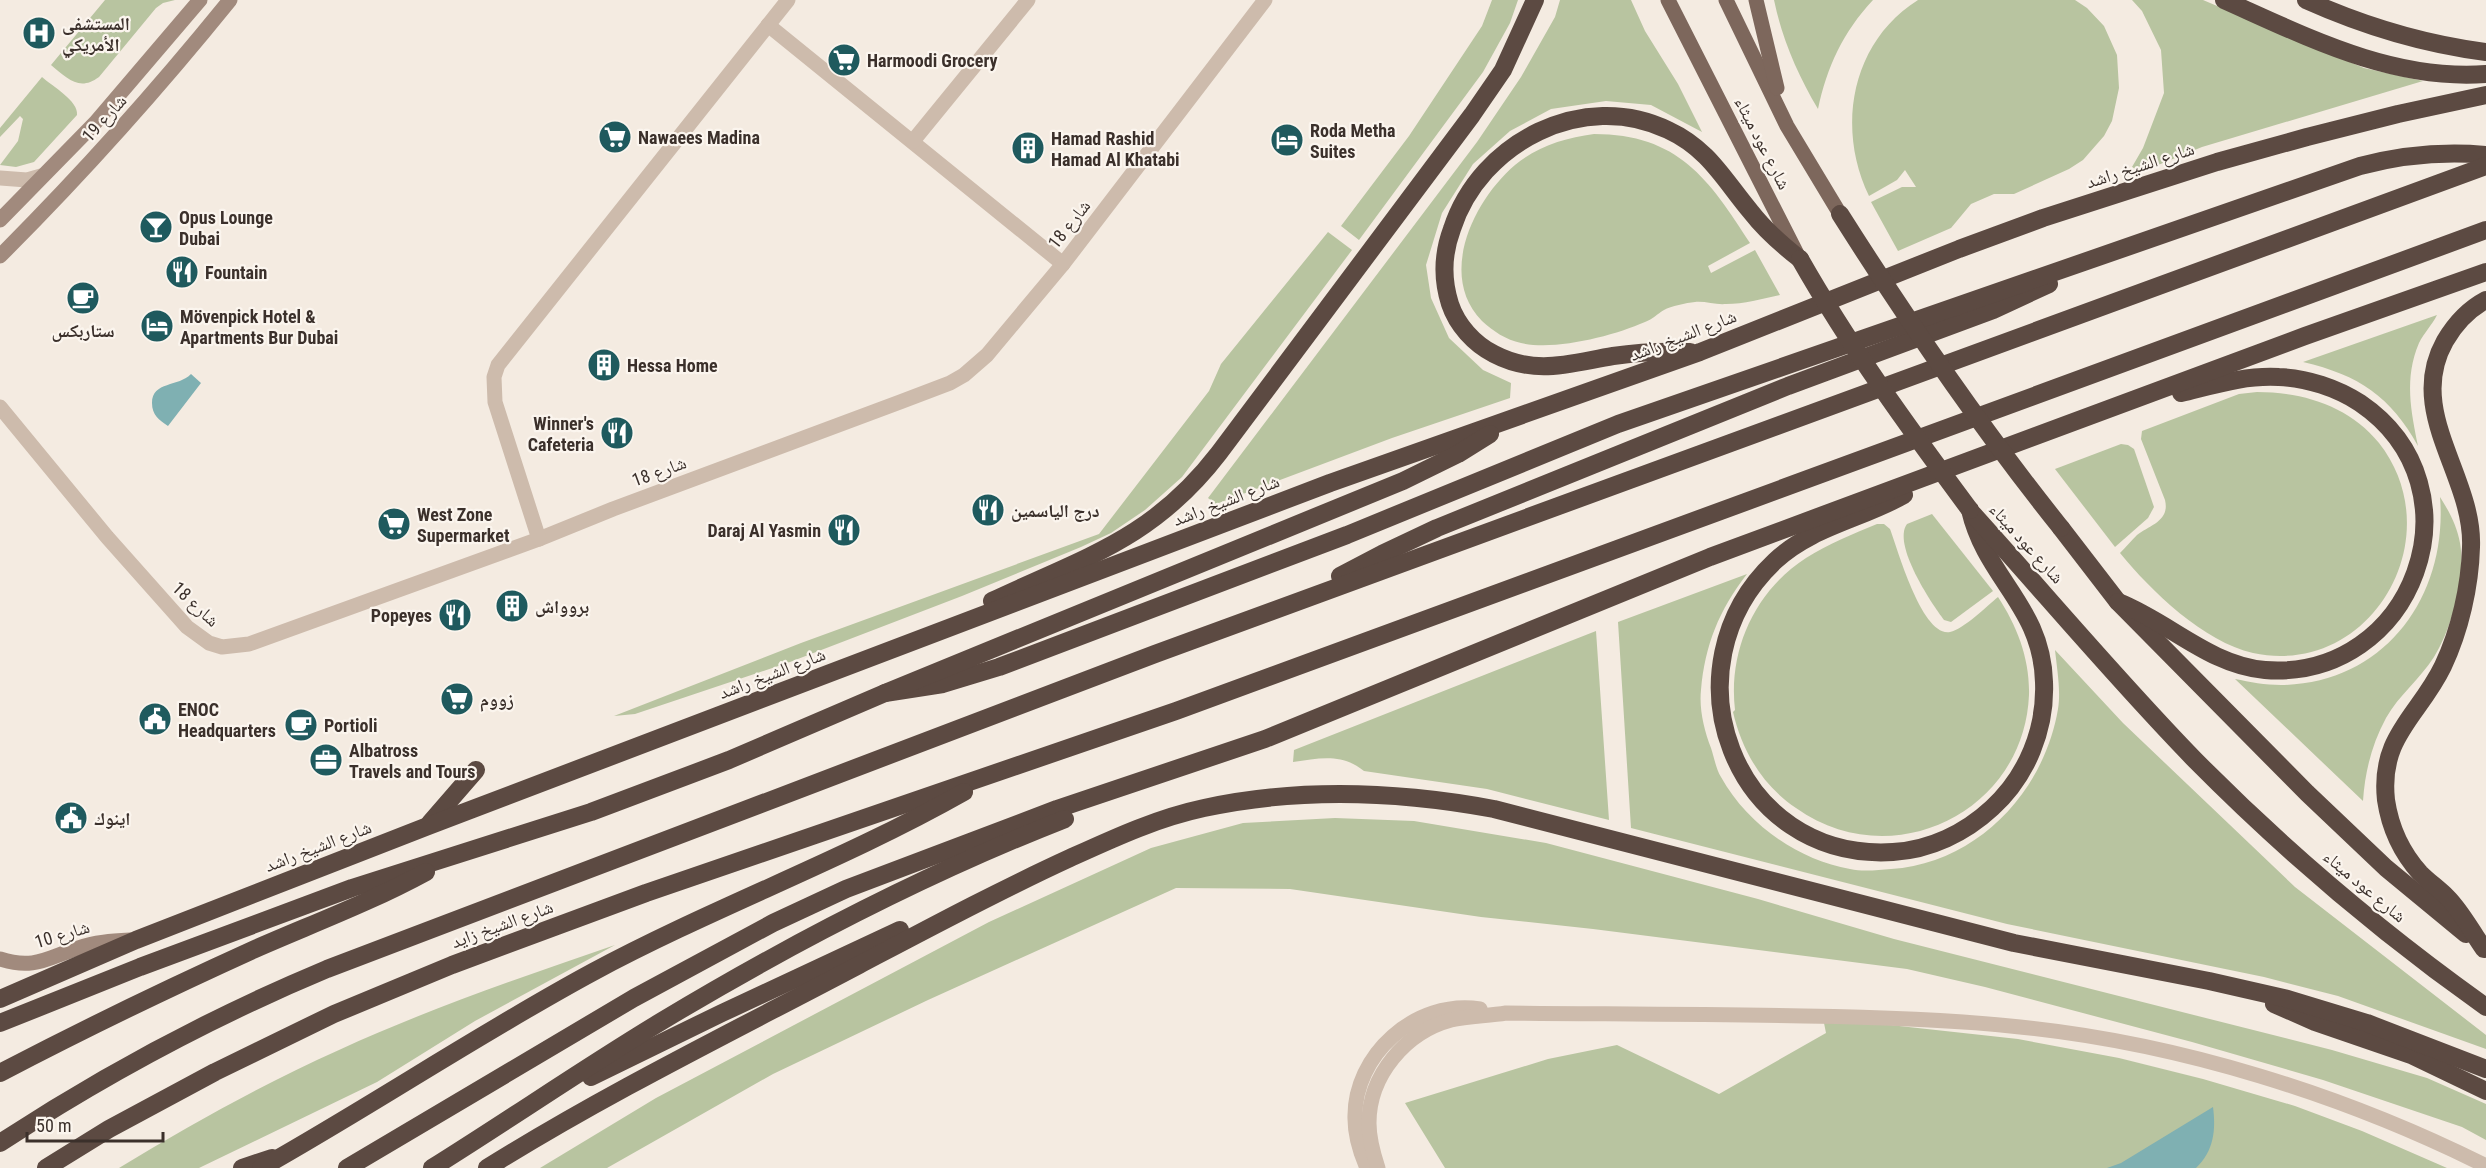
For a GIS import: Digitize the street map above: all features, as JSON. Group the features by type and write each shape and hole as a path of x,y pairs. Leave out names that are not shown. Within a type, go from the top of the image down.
{"highway":[{"path":"910,644 974,609 1109,548 1157,518 1190,488 1219,453 1472,115 1507,62 1535,0"},
{"path":"2224,0 2300,33 2386,66 2433,74 2486,74"},
{"path":"2306,0 2383,31 2440,45 2486,52"},
{"name":"شارع الشيخ راشد","path":"0,999 136,940 428,826 1330,483 1700,352 2043,218 2251,153 2375,120 2486,95"},
{"path":"1700,352 1640,352 1550,367 1511,361 1483,348 1464,330 1451,309 1444,270 1455,219 1463,202 1484,172 1511,147 1527,137 1561,123 1598,117 1625,118 1652,123 1682,137 1708,157 1765,229 1800,259"},
{"path":"885,693 943,684 999,667 1347,535 1618,424 2380,161 2436,153 2486,155"},
{"path":"1303,599 2486,165"},
{"name":"شارع عود ميثاء","path":"1840,214 1929,352 2002,454 2118,602 2307,793 2386,868 2485,950"},
{"path":"261,1168 592,972 707,915 896,829 996,773 1427,621 2059,385 2486,230"},
{"name":"شارع عود ميثاء","path":"1800,259 1832,316 1868,370 1970,510 2195,759 2269,832 2347,901 2486,1007"},
{"path":"1303,599 1355,568 1428,532 1788,386 1994,310 2025,297 2085,262"},
{"path":"347,1168 624,1003 802,910 855,886 1111,790 1216,756 1320,717 1710,556 2486,272"},
{"path":"2485,950 2454,906 2420,873 2404,852 2393,828 2385,790 2392,748 2405,721 2425,696 2443,667 2455,635 2465,595 2471,529 2468,512 2440,435 2432,392 2436,363 2449,334 2470,310 2486,300"},
{"path":"2118,602 2155,619 2202,650 2229,662 2263,669 2304,668 2343,655 2361,645 2391,617 2413,582 2420,564 2425,526 2421,488 2415,470 2401,445 2384,423 2369,410 2337,391 2301,380 2264,376 2123,403"},
{"path":"0,1023 288,911 455,853 591,812 660,787 1402,481 1458,454 1511,420"},
{"path":"1935,474 1891,503 1813,535 1776,560 1746,597 1725,641 1719,680 1719,698 1721,717 1732,753 1740,770 1762,801 1807,835 1842,848 1880,853 1917,849 1935,843 1969,827 1992,809 2011,788 2030,756 2042,720 2044,701 2044,673 2039,645 2027,614 1988,559 1980,543 1970,510"},
{"name":"شارع الشيخ زايد","path":"0,1143 110,1074 217,1018 327,969 1303,599"},
{"path":"432,1168 662,1021 865,909 980,854 1151,786 1216,756"},
{"path":"428,826 476,770"},
{"name":"شارع الشيخ زايد","path":"46,1168 161,1099 274,1042 395,988 645,893 996,773"},
{"path":"487,1168 613,1095 1002,889 1166,817 1243,800 1304,794 1365,793 1408,796 1494,809 2014,943 2248,989 2367,1023 2486,1069"},
{"path":"0,1073 198,975 373,900 419,876 455,853"},
{"path":"515,1116 722,1013 899,930 965,901 1002,889"},
{"path":"2248,989 2292,1013 2404,1052 2486,1091"},
{"path":"242,1168 286,1154"}],"main road":[{"name":"شارع 19","path":"0,220 95,123 200,0"},
{"name":"شارع 19","path":"0,256 64,192 140,108 230,0"},
{"name":"شارع عود ميثاء","path":"1668,0 1800,259"},
{"name":"شارع عود ميثاء","path":"1726,0 1787,126 1840,214"},
{"path":"1756,0 1787,126"},
{"name":"شارع 10","path":"0,960 29,965 45,962 92,944 136,940"}],"street":[{"path":"538,538 495,402 494,377 498,365 788,0"},
{"path":"913,141 1028,0"},
{"name":"شارع 18","path":"0,407 113,544 187,627 203,640 222,647 249,644 950,383 987,355 1063,264 1265,0"},
{"path":"768,25 1063,264"},
{"path":"0,178 27,180 41,176"},
{"path":"1366,1168 1356,1136 1354,1118 1358,1092 1367,1068 1382,1046 1401,1028 1433,1013 1450,1009 1474,1008 1506,1013"},
{"path":"1378,1168 1371,1144 1369,1121 1372,1098 1380,1077 1393,1057 1410,1041 1430,1028 1451,1020 1506,1013 1934,1018 2078,1035 2199,1060 2284,1085 2368,1114 2451,1149 2486,1167"}],"green space":[{"path":"105,0 175,0 163,3 156,8 99,77 85,83 74,82 51,65"},
{"path":"1492,0 1518,0 1510,23 1483,72 1359,240 1341,226 1409,136 1482,26"},
{"path":"1560,0 1631,0 1645,31 1678,84 1702,132 1651,105 1606,101 1551,109 1510,131 1473,164 1442,213 1426,265 1431,298 1449,338 1483,370 1511,383 1510,398 1392,438 1216,504 1208,498 1477,142 1521,77 1555,17"},
{"path":"1774,0 1873,0 1845,37 1831,64 1818,109 1781,29"},
{"path":"1918,0 2075,0 2087,8 2104,26 2117,55 2119,88 2112,121 2104,136 2083,160 2069,169 2014,194 1994,194 1971,204 1951,228 1898,251 1871,202 1902,187 1916,187 1905,170 1897,180 1869,196 1859,170 1853,143 1852,115 1856,88 1864,63 1877,39 1895,18"},
{"path":"2132,0 2203,0 2364,68 2423,81 2202,147 2141,172 2132,167 2143,148 2164,93 2161,50 2142,11"},
{"path":"42,77 74,104 77,115 34,162 16,167 0,165 18,141 23,119 20,116 0,137 0,128"},
{"path":"1594,134 1623,136 1648,142 1688,164 1720,199 1750,243 1708,266 1711,273 1755,250 1780,295 1740,303 1691,302 1667,309 1648,321 1632,327 1601,337 1567,344 1535,345 1515,342 1486,325 1469,303 1462,282 1462,261 1466,239 1486,198 1500,180 1524,158 1552,144"},
{"path":"1328,232 1352,250 1182,477 1145,510 1111,533 962,596 790,662 635,714 614,716 801,643 1099,534 1209,391 1221,364"},
{"path":"2437,315 2419,343 2414,356 2410,382 2411,407 2418,446 2397,414 2371,390 2341,374 2303,362"},
{"path":"2257,392 2308,398 2354,419 2367,430 2379,443 2399,480 2407,519 2403,557 2388,592 2364,622 2333,644 2296,655 2253,653 2216,638 2198,627 2163,598 2120,553 2137,535 2158,522 2165,513 2165,500 2141,439 2142,431 2239,394"},
{"path":"2121,444 2134,449 2154,507 2148,518 2115,547 2055,469"},
{"path":"2440,497 2452,519 2460,543 2461,571 2456,602 2441,645 2434,657 2397,702 2381,728 2370,758 2363,801 2235,679 2281,685 2318,681 2351,669 2379,651 2402,628 2421,600 2433,568 2440,533"},
{"path":"1932,514 1993,591 1951,622 1944,620 1931,601 1915,573 1905,545 1904,533 1907,524"},
{"path":"1877,524 1884,524 1890,529 1912,590 1930,621 1940,630 1950,632 1962,627 1998,597 2021,643 2029,682 2029,695 2021,737 2004,772 1978,801 1946,821 1910,833 1872,836 1833,828 1784,799 1763,778 1755,766 1742,740 1733,712 1735,710 1736,666 1741,644 1759,605 1772,587 1814,553"},
{"path":"1747,574 1721,615 1710,643 1703,674 1701,712 1716,767 1732,794 1760,824 1793,848 1831,864 1865,871 1922,864 1951,853 1978,838 2002,818 2022,795 2038,768 2050,739 2059,702 2055,650 2123,723 2295,887 2486,1035 2486,1049 2338,996 2264,977 2007,924 1631,828 1618,622"},
{"path":"1596,631 1609,820 1487,789 1364,771 1356,765 1339,759 1322,758 1293,762 1294,750"},
{"path":"1335,818 1414,821 1546,843 1758,899 1894,939 2332,1050 2427,1078 2486,1104 2486,1140 2462,1127 2323,1080 2192,1042 1985,987 1907,969 1481,917 1290,889 1176,888 928,1000 773,1074 607,1168 540,1168 656,1098 989,922 1151,848 1243,823"},
{"path":"615,945 475,1021 377,1082 199,1168 119,1168 227,1106 339,1050 441,1007"},
{"path":"1824,1023 1872,1023 2018,1039 2119,1058 2203,1079 2295,1106 2362,1131 2447,1168 1445,1168 1405,1103 1548,1059 1617,1045 1719,1094 1826,1033"}],"water":[{"path":"191,374 201,383 168,426 155,414 152,407 153,396 161,388"},
{"path":"2213,1107 2212,1140 2207,1155 2196,1168 2107,1168 2121,1163"}],"place":[{"name":"المستشفى الأمريكي","path":"39,33"},
{"name":"Harmoodi Grocery","path":"844,60"},
{"name":"Nawaees Madina","path":"615,137"},
{"name":"Roda Metha Suites","path":"1287,140"},
{"name":"Hamad Rashid Hamad Al Khatabi","path":"1028,148"},
{"name":"Opus Lounge Dubai","path":"156,227"},
{"name":"Fountain","path":"182,272"},
{"name":"ستاربكس","path":"83,298"},
{"name":"Mövenpick Hotel & Apartments Bur Dubai","path":"157,326"},
{"name":"Hessa Home","path":"604,365"},
{"name":"Winner's Cafeteria","path":"617,433"},
{"name":"درج الياسمين","path":"988,510"},
{"name":"West Zone Supermarket","path":"394,524"},
{"name":"Daraj Al Yasmin","path":"844,530"},
{"name":"بروواش","path":"512,606"},
{"name":"Popeyes","path":"455,615"},
{"name":"زووم","path":"457,699"},
{"name":"ENOC Headquarters","path":"155,719"},
{"name":"Portioli","path":"301,725"},
{"name":"Albatross Travels and Tours","path":"326,760"},
{"name":"اينوك","path":"71,818"}]}
